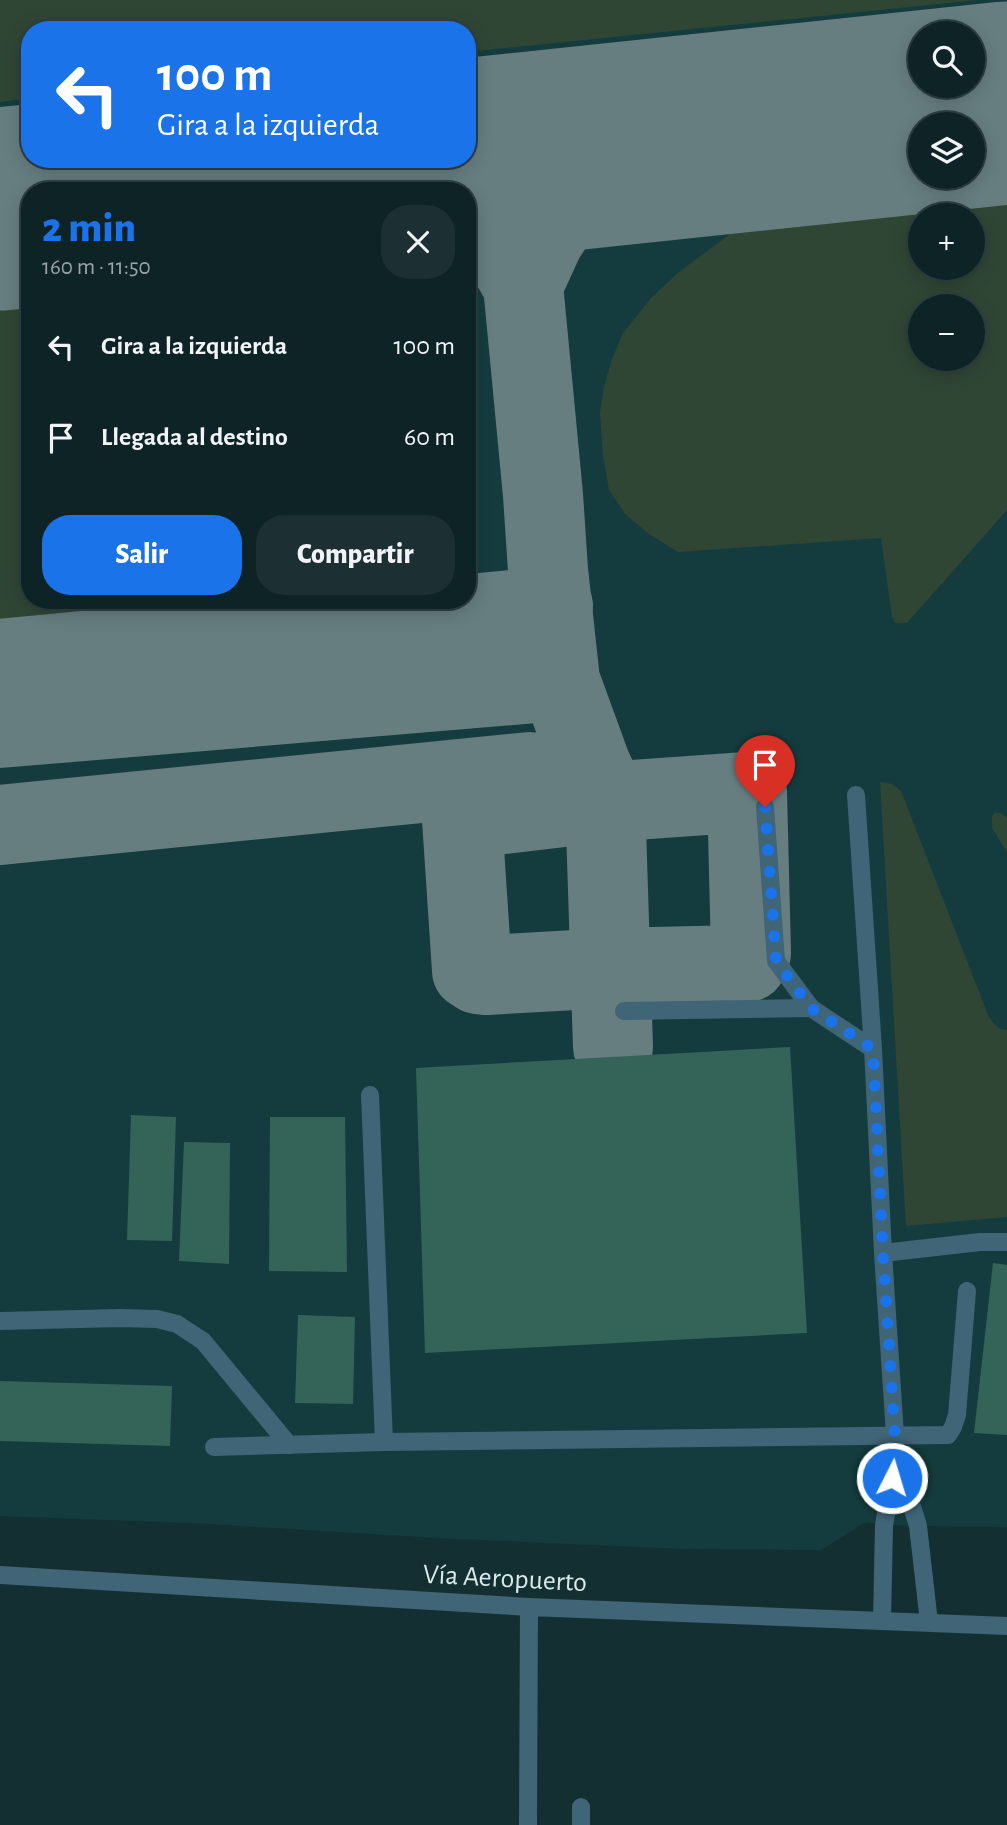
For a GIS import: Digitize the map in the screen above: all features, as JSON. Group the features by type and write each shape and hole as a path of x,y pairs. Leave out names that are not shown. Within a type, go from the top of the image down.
{"street":[{"path":"856,795 896,1454 884,1525 882,1621"},
{"path":"765,807 776,961 811,1008 873,1049"},
{"path":"624,1011 811,1008"},
{"path":"370,1095 384,1442"},
{"path":"883,1253 981,1242 1007,1242"},
{"path":"214,1447 384,1442 948,1435 957,1415 967,1291"},
{"path":"0,1321 119,1318 157,1319 177,1325 203,1341 289,1445"},
{"path":"896,1454 918,1526 929,1622"},
{"name":"Vía Aeropuerto","path":"0,1575 529,1607 1007,1626"},
{"path":"528,1825 529,1607"}],"shaded area":[{"path":"0,0 1007,0 1007,1527 884,1525 866,1522 821,1550 684,1549 192,1523 0,1516"},
{"path":"0,0 978,0 476,51 476,21 21,21 21,99 0,102"},
{"path":"1007,199 1007,510 907,623 895,623 892,617 881,538 678,552 649,534 625,514 609,490 600,413 612,359 623,333 652,297 679,272 738,228 908,210 908,280 985,280 985,203 970,203"},
{"path":"21,299 21,609 180,609 0,627 0,301"},
{"path":"880,782 892,784 901,791 988,1015 998,1027 1007,1030 1007,1217 906,1226"},
{"path":"995,813 1007,817 1007,852 992,828 992,816"}],"building":[{"path":"790,1047 807,1333 425,1353 416,1068"},
{"path":"131,1115 176,1117 172,1241 127,1240"},
{"path":"270,1117 345,1117 347,1272 269,1271"},
{"path":"184,1142 230,1143 229,1264 179,1261"},
{"path":"993,1263 1007,1265 1007,1435 974,1433"},
{"path":"298,1315 355,1317 353,1404 295,1403"},
{"path":"0,1381 172,1386 170,1446 0,1441"}],"taxiway":[{"path":"523,285 544,239 560,214 602,174 653,140"},
{"path":"374,169 411,182"},
{"path":"476,213 493,234 523,285 560,681 591,766 605,796 613,1047"},
{"path":"0,659 553,606"},
{"path":"0,728 560,681"},
{"path":"0,825 530,772"},
{"path":"747,792 751,953 747,962 739,965 486,975 472,970 462,819 605,802 747,792"}],"runway":[{"path":"476,159 1007,103"},
{"path":"256,182 389,168"},
{"path":"0,209 21,207"}],"route":[{"path":"765,807 776,961 811,1008 873,1049 896,1454 892,1478"}]}
